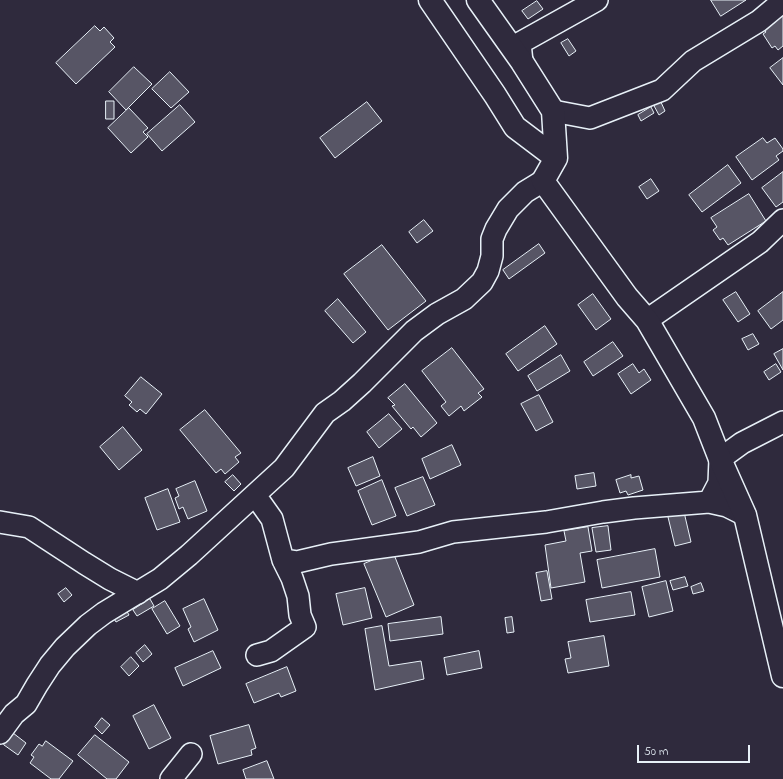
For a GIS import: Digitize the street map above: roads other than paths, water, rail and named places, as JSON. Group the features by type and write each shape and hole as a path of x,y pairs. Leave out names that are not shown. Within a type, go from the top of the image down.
{"main road":[{"path":"430,0 515,127 556,158"},
{"path":"478,0 522,62 553,111 556,158 544,181 627,297 647,320 704,418 720,459 746,515 783,676"}],"street":[{"path":"522,62 520,43 597,0"},
{"path":"553,111 590,118 662,90 693,61 759,21 783,1"},
{"path":"0,733 14,714 26,704 50,665 65,647 88,625 104,613 160,579 189,555 284,468 325,413 342,401 362,383 414,331 437,314 464,299 482,282 488,271 492,256 492,239 496,229 508,210 525,192 544,181"},
{"path":"647,320 760,242 783,220"},
{"path":"709,502 720,484 720,459 742,443 783,422"},
{"path":"256,495 272,519 283,560 292,578 298,596 300,615 305,627 271,651 257,655"},
{"path":"283,560 298,562 331,554 419,542 453,532 546,522 602,512 709,502 727,506 746,515"},
{"path":"0,522 29,527 110,579 138,593"},
{"path":"171,779 191,754"}]}
